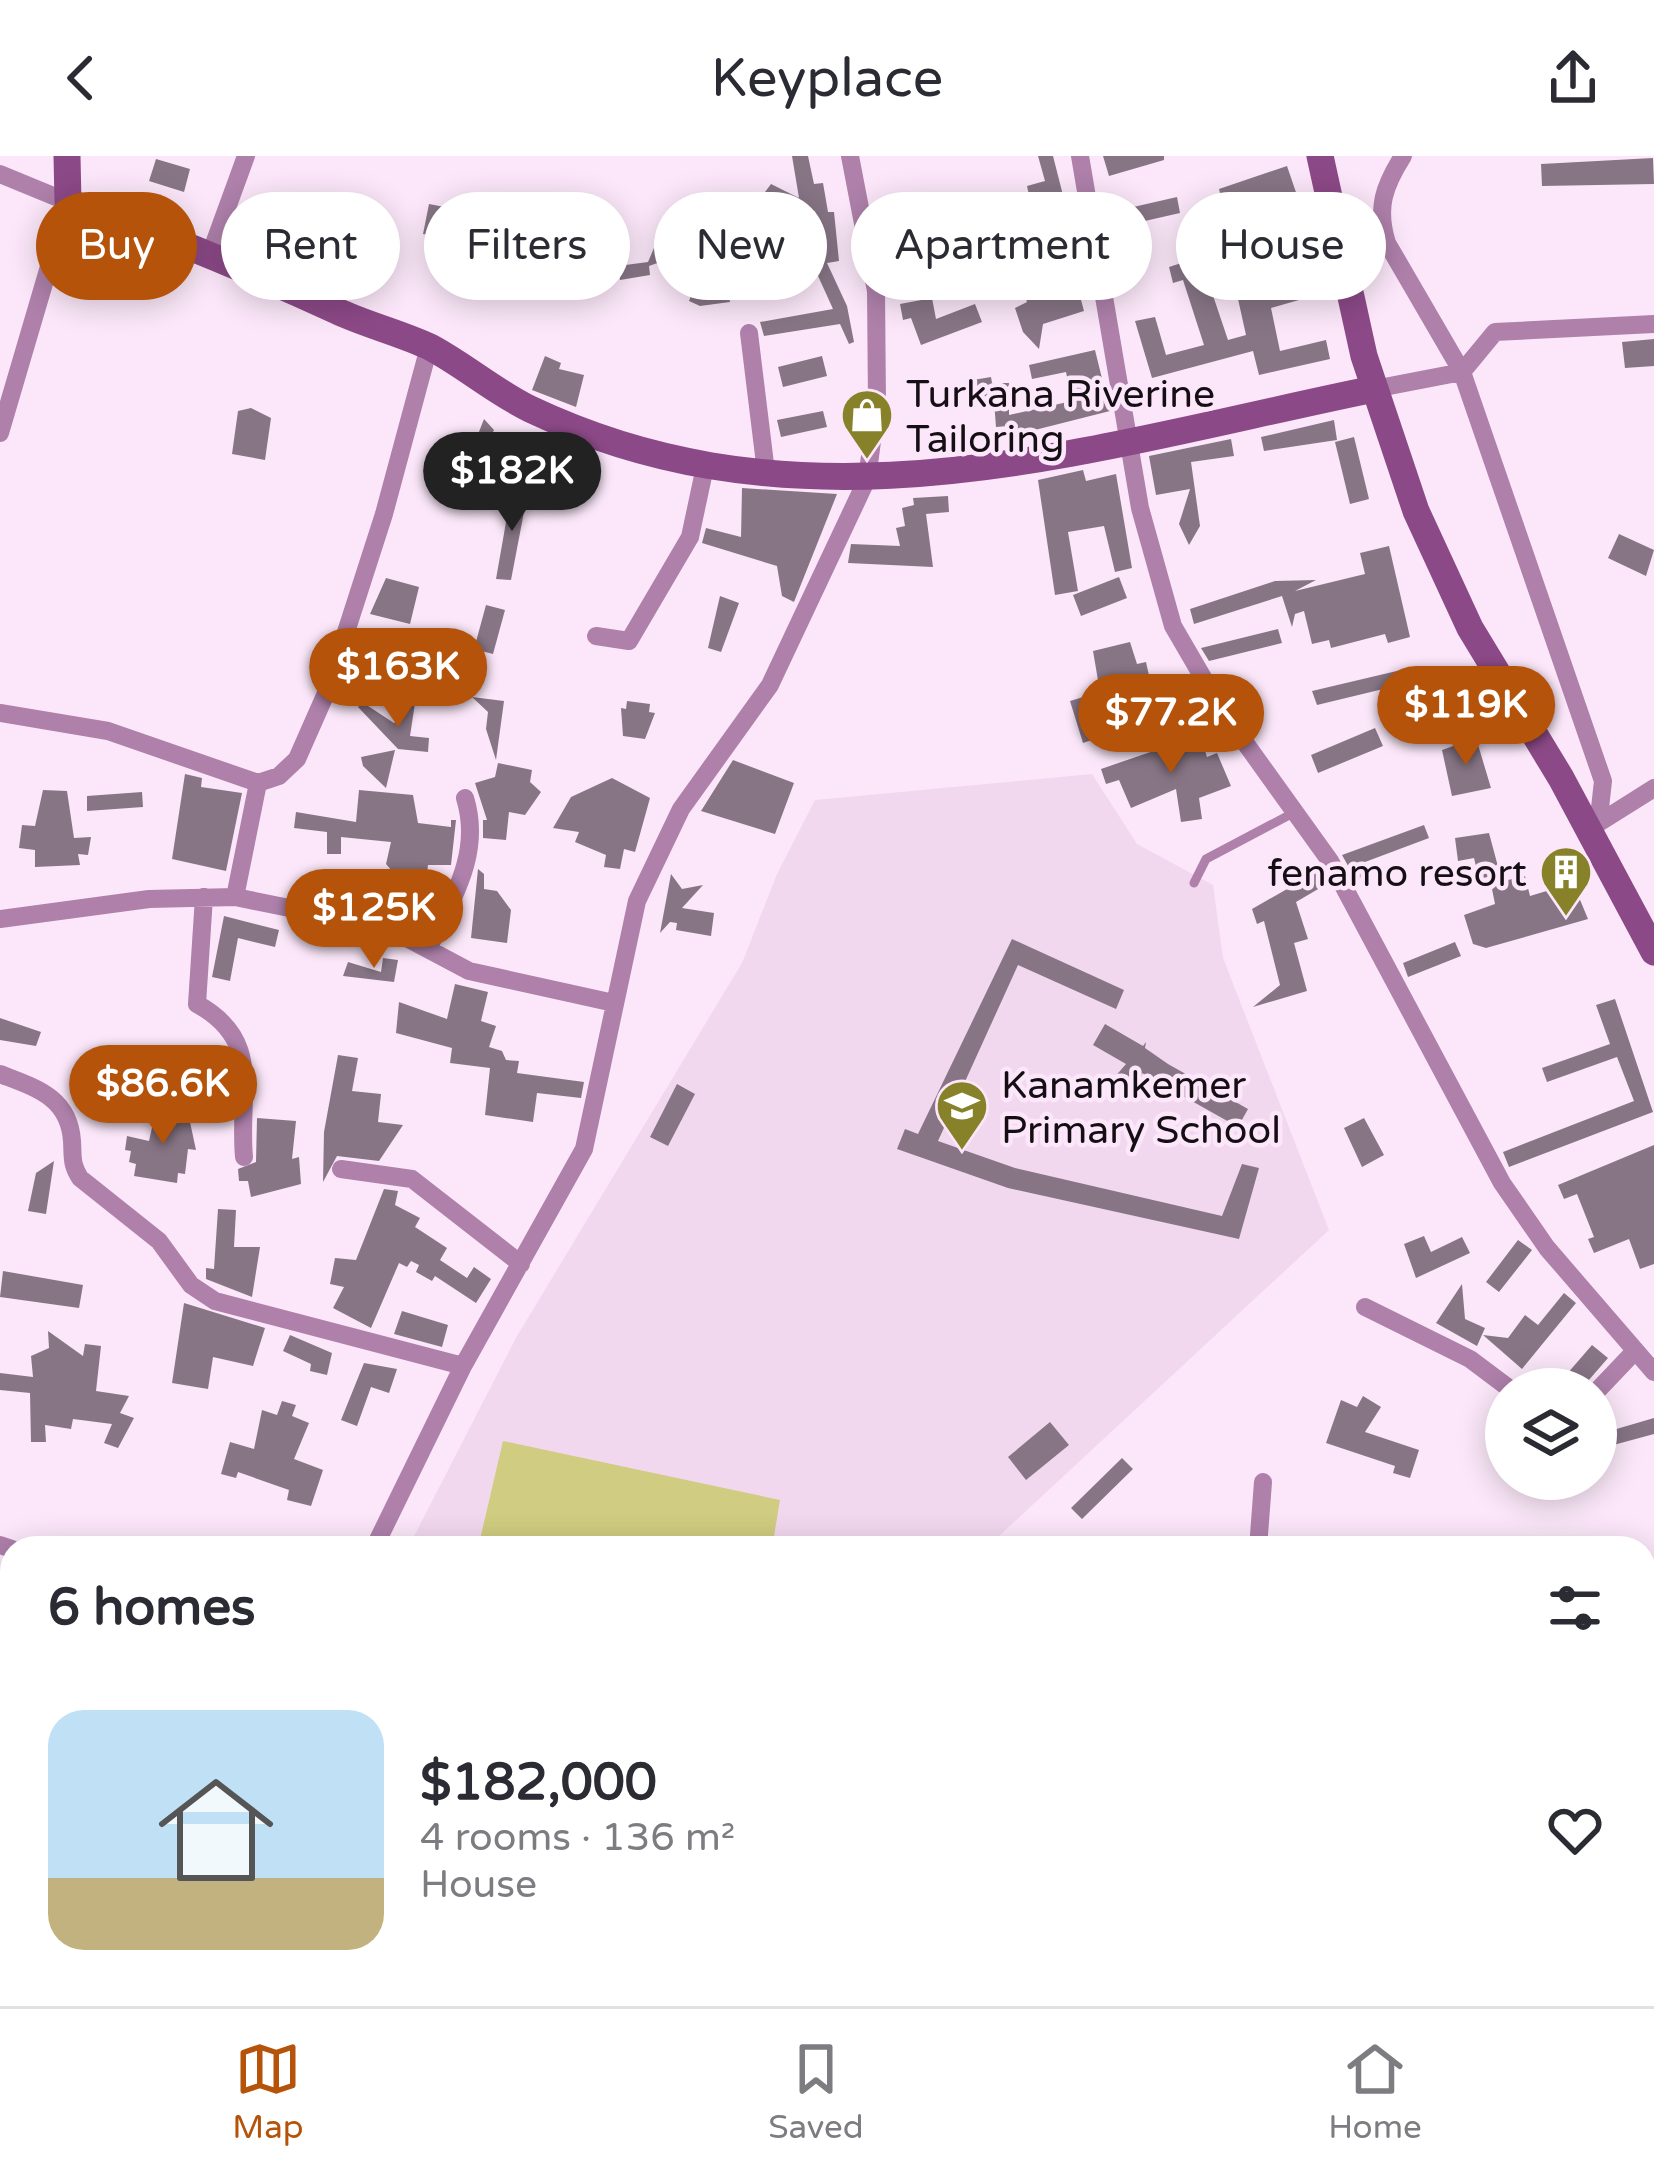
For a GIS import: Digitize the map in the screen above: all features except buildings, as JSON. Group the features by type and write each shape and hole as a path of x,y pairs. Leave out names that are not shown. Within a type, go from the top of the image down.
{"street":[{"path":"67,156 68,192"},
{"path":"211,252 246,156"},
{"path":"380,1536 464,1366 584,1149 637,902 681,809 770,685 867,479 878,404 876,291 850,156"},
{"path":"1080,156 1127,442 1150,554 1173,626 1223,712 1330,861 1477,1144 1547,1248 1654,1372"},
{"path":"1320,156 1374,389 1416,511 1457,602 1654,952"},
{"path":"1403,156 1384,185 1380,220 1387,243 1462,372 1603,781 1600,808 1589,830"},
{"path":"0,174 44,192"},
{"path":"197,247 341,314 429,347 530,409 632,445 766,472 867,479 949,475 1462,372 1495,332 1654,324"},
{"path":"0,433 10,374 36,297"},
{"path":"749,333 766,472"},
{"path":"0,712 108,731 259,783 279,776 297,759 327,691 384,514 429,347"},
{"path":"596,636 629,641 690,537 706,463"},
{"path":"235,897 259,783"},
{"path":"1589,830 1654,788"},
{"path":"429,946 465,872 476,831 465,798"},
{"path":"204,897 197,1004 226,1019 246,1058 239,1103 244,1157"},
{"path":"0,919 235,897 388,928 469,971 614,1003"},
{"path":"0,1074 49,1093 68,1116 72,1165 80,1178 159,1240 191,1285 215,1301 464,1366"},
{"path":"341,1169 412,1179 520,1264"},
{"path":"1364,1307 1485,1370"},
{"path":"1617,1370 1635,1352"},
{"path":"1259,1536 1262,1482"}],"lane":[{"path":"1194,884 1206,859 1297,811"}],"shaded area":[{"name":"Kanamkemer Primary School","path":"1092,774 1137,844 1213,885 1223,958 1329,1230 999,1536 414,1536 517,1336 742,963 777,874 815,800"},
{"path":"503,1441 780,1500 774,1536 481,1536"}],"place":[{"name":"Turkana Riverine Tailoring","path":"867,461"},
{"name":"fenamo resort","path":"1566,918"},
{"name":"Kanamkemer Primary School","path":"962,1152"}]}
